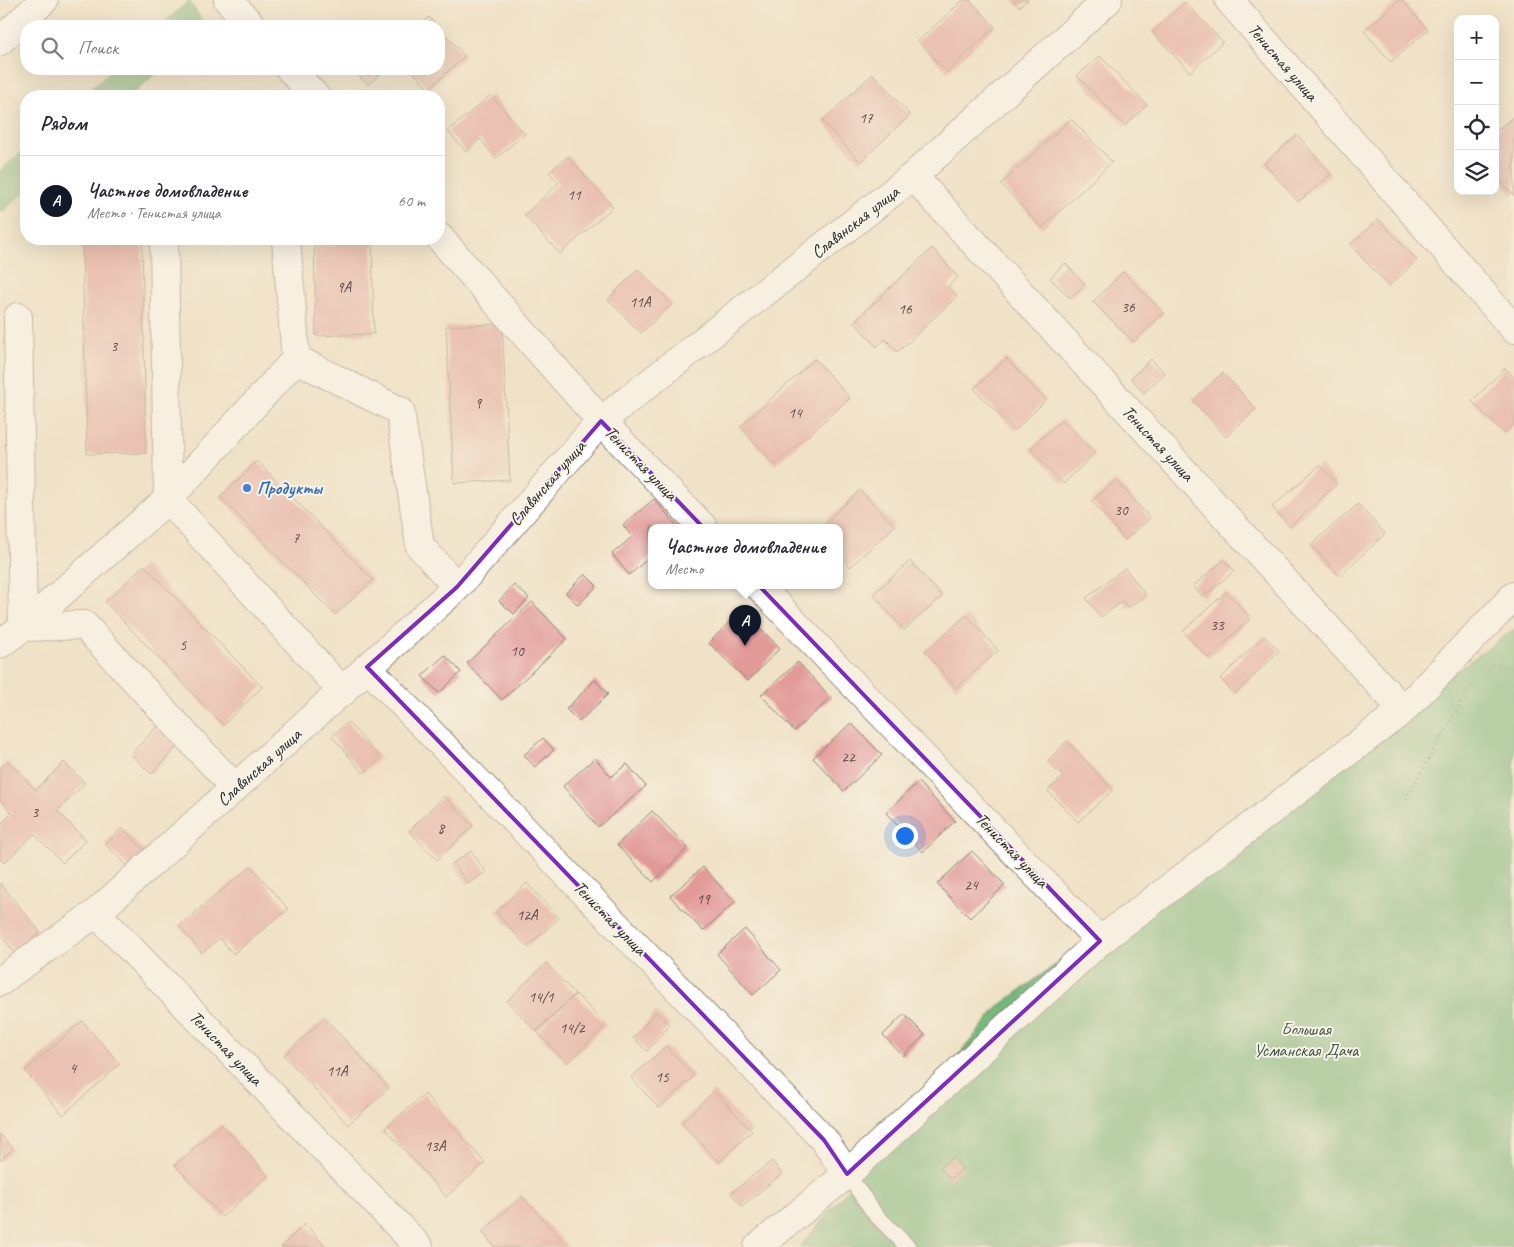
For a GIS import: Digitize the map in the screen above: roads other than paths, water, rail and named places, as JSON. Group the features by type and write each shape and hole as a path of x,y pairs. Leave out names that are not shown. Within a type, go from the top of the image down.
{"street":[{"path":"23,20 44,0"},
{"path":"228,0 246,20"},
{"name":"Славянская улица","path":"4,972 96,913 343,692 456,587 601,421 913,176 1108,0"},
{"name":"Тенистая улица","path":"1228,0 1514,328"},
{"path":"0,41 20,22"},
{"path":"295,75 309,90"},
{"name":"Тенистая улица","path":"913,176 1403,710"},
{"name":"Тенистая улица","path":"445,244 601,421 700,524"},
{"path":"164,245 168,499 343,692"},
{"path":"0,644 24,627 168,499 296,359 286,245"},
{"path":"18,317 24,627"},
{"path":"296,359 400,411 420,546 456,587"},
{"name":"Тенистая улица","path":"762,589 1100,941"},
{"path":"758,1247 847,1174 1100,941 1403,710 1514,596"},
{"path":"24,627 84,625 235,788"},
{"name":"Тенистая улица","path":"367,668 824,1140 847,1174"},
{"name":"Тенистая улица","path":"96,913 419,1247"}],"lane":[{"path":"847,1174 875,1214 908,1247"}],"place":[{"name":"Продукты","path":"247,488"},
{"name":"Частное домовладение","path":"745,646"}],"park label":[{"name":"Большая Усманская Дача","path":"1306,1039"}]}
